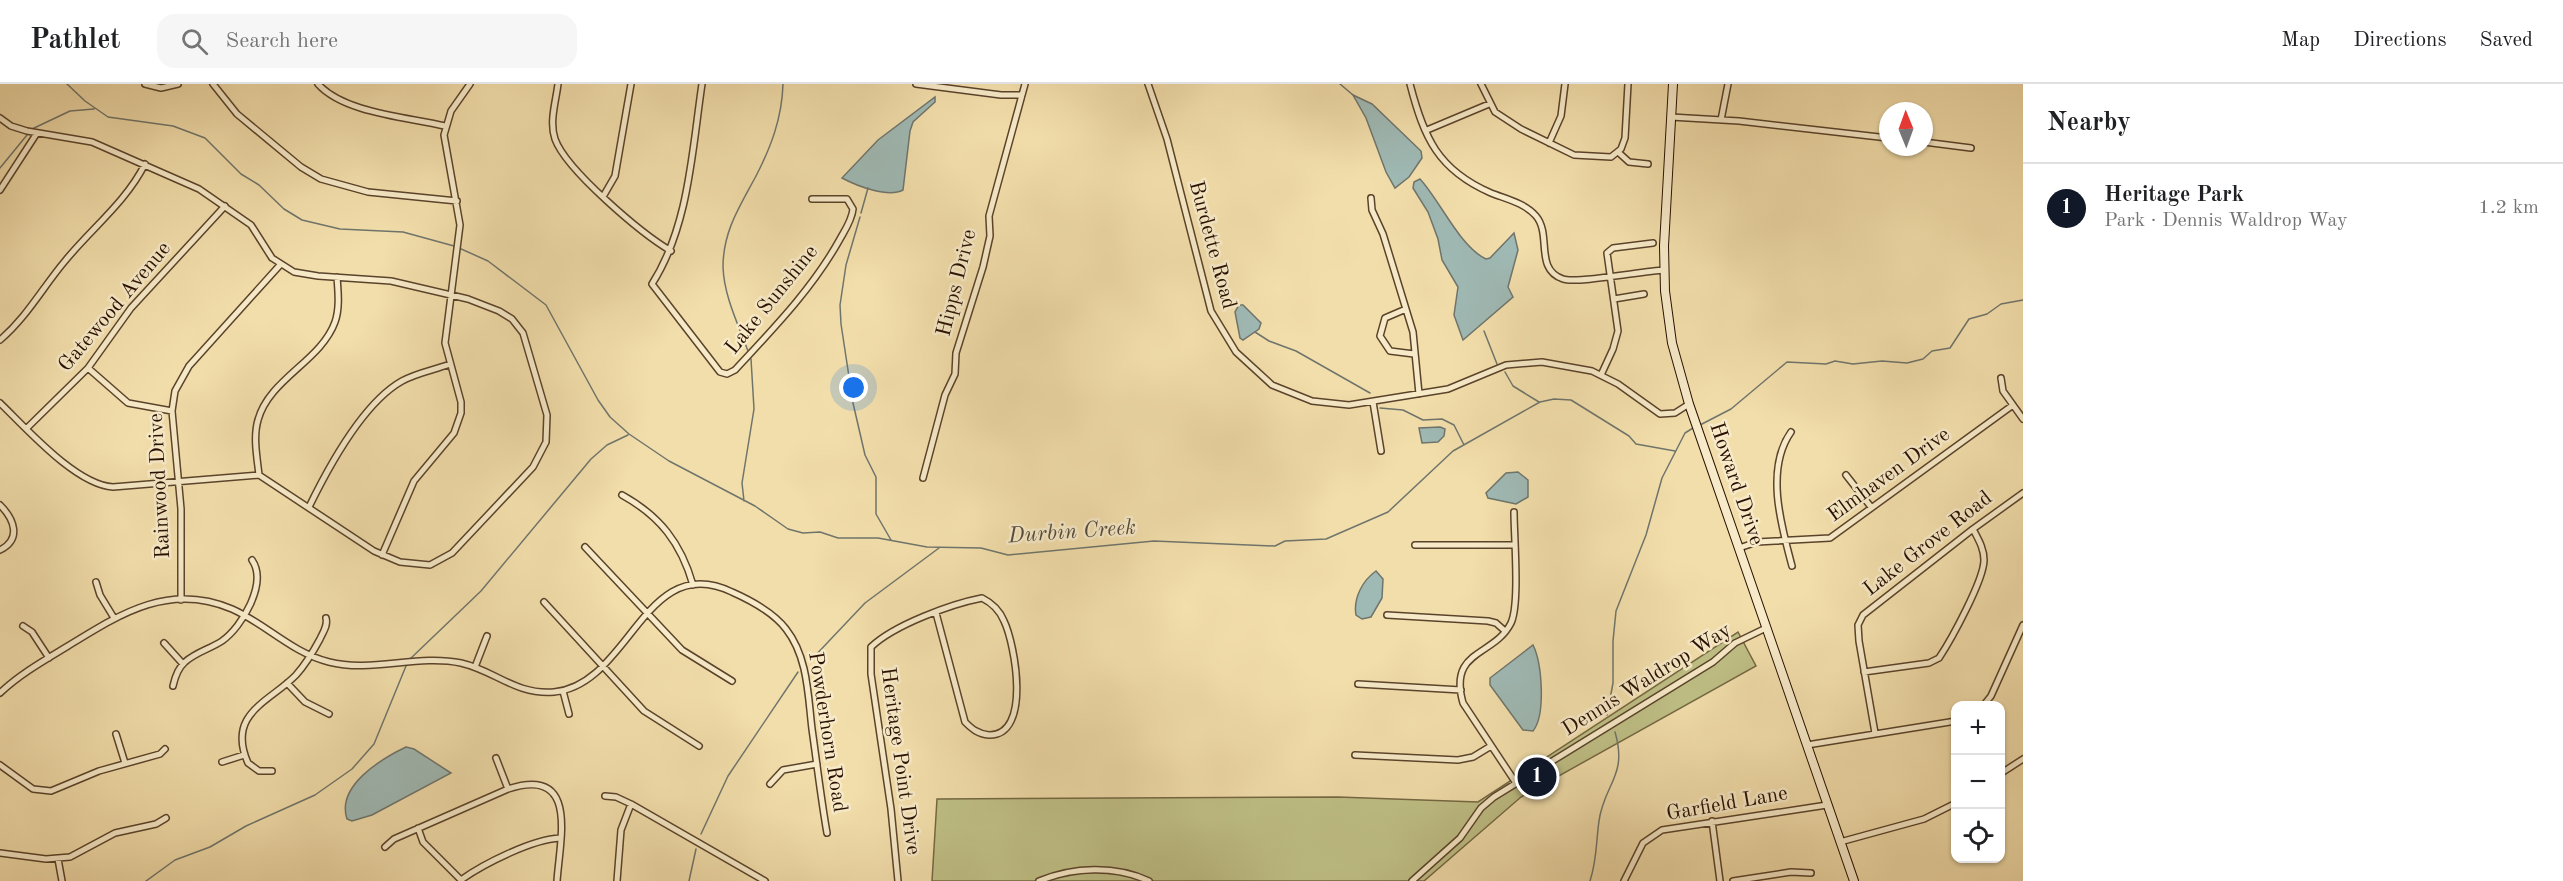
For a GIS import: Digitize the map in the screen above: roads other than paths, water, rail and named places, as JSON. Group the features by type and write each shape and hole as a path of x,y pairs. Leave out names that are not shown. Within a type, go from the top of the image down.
{"street":[{"path":"145,84 161,88 178,84"},
{"path":"213,84 237,114 301,166 321,179 368,192 457,201"},
{"path":"318,84 331,96 347,104 445,126"},
{"path":"382,555 414,481 458,425 461,404 445,336 460,225 445,146 445,126 451,111 470,84"},
{"path":"558,84 552,124 555,139 566,159 649,236 671,251 686,190 702,84"},
{"path":"604,195 615,176 631,84"},
{"path":"916,84 1001,95 1022,95"},
{"name":"Hipps Drive","path":"923,478 945,395 955,374 956,353 983,267 990,236 989,216 1025,84"},
{"name":"Burdette Road","path":"1148,84 1167,139 1206,298 1215,322 1228,342 1262,378 1290,394 1330,405 1373,402 1458,387 1506,365 1524,362 1575,366 1601,375 1660,414 1672,414 1689,404"},
{"path":"1410,84 1439,156 1455,174 1534,213 1543,230 1546,264 1555,275 1572,281 1664,270"},
{"path":"1481,84 1489,104 1501,117 1549,143 1582,157 1605,158 1618,152 1625,138 1628,84"},
{"path":"1549,143 1562,116 1565,84"},
{"name":"Howard Drive","path":"1673,84 1664,270 1672,343 1689,404 1854,881"},
{"path":"1721,120 1728,84"},
{"path":"1427,130 1489,104"},
{"path":"1671,117 1721,120 1879,137"},
{"path":"0,118 11,126 37,133 92,142 199,189 254,229 266,252 280,265 306,275 391,280 451,295 499,311 520,329 536,373 548,424 546,441 533,467 446,558 430,565 409,564 382,555 259,475 113,487 99,485 71,467 0,403"},
{"path":"0,190 37,133"},
{"path":"1933,143 1971,148"},
{"path":"1618,152 1629,162 1648,164"},
{"path":"0,340 20,321 65,261 124,196 145,165"},
{"path":"1371,198 1372,210 1383,234 1413,332 1419,394"},
{"name":"Lake Sunshine","path":"671,251 652,284 714,366 722,373 732,373 778,324 823,268 852,214 853,206 847,200 812,199"},
{"name":"Gatewood Avenue","path":"27,428 88,368 131,308 225,206"},
{"path":"1601,375 1616,341 1617,320 1607,257 1610,250 1653,243"},
{"name":"Rainwood Drive","path":"182,600 182,526 172,411 175,391 185,371 280,265"},
{"path":"259,475 256,436 260,414 268,399 332,329 337,311 337,276"},
{"path":"1614,299 1644,294"},
{"path":"1406,309 1385,318 1380,336 1390,351 1414,354"},
{"path":"309,507 349,436 388,392 408,378 450,364"},
{"path":"88,368 128,403 172,411"},
{"path":"2001,378 2003,391 2023,419"},
{"path":"1373,402 1382,451"},
{"name":"Elmhaven Drive","path":"1738,548 1757,542 1830,538 2013,405"},
{"path":"1791,432 1783,443 1776,498 1792,566"},
{"path":"1846,475 1871,507"},
{"name":"Lake Grove Road","path":"1875,733 1859,640 1858,625 1863,615 1973,529 2023,494"},
{"path":"622,495 646,509 668,531 684,557 693,585"},
{"path":"0,505 11,517 15,529 11,541 0,550"},
{"path":"1514,512 1513,615 1505,631 1468,659 1461,675 1461,690 1463,703 1516,783"},
{"path":"1864,672 1929,663 1939,658 1978,580 1984,563 1983,548 1973,529"},
{"path":"1415,545 1514,545"},
{"path":"585,547 682,650 732,681"},
{"path":"173,686 183,664 224,639 244,615 257,579 257,571 252,560"},
{"path":"96,582 100,595 114,618"},
{"name":"Powderhorn Road","path":"0,693 49,658 114,618 146,604 182,600 212,603 244,615 310,657 349,665 441,661 475,667 526,691 563,691 584,682 604,668 663,597 693,585 712,586 733,592 777,620 790,634 804,670 827,833"},
{"name":"Heritage Point Drive","path":"898,881 891,809 871,674 871,646 893,631 936,613 965,601 982,598 997,610 1005,622 1016,673 1014,714 1002,732 985,735 971,729 965,722 936,613"},
{"path":"544,602 653,718 699,746"},
{"path":"1387,615 1488,621 1496,623 1505,631"},
{"path":"272,771 256,770 248,763 244,755 243,735 251,714 260,702 287,683 310,657 326,626 326,618"},
{"path":"1987,701 1991,696 2023,625"},
{"path":"23,626 32,632 49,658"},
{"name":"Dennis Waldrop Way","path":"1412,881 1460,838 1487,802 1713,662 1735,643 1766,628"},
{"path":"475,667 487,636"},
{"path":"164,643 183,664"},
{"path":"287,683 305,702 329,714"},
{"path":"1358,684 1461,690"},
{"path":"563,691 569,714"},
{"path":"1807,745 1951,722"},
{"path":"116,734 125,763"},
{"path":"1355,754 1458,760 1473,757 1491,746"},
{"path":"0,765 28,786 46,792 61,789 125,763 160,754 165,749"},
{"path":"222,762 244,755"},
{"path":"495,758 508,789"},
{"path":"2005,771 2023,759"},
{"path":"770,784 783,770 817,764"},
{"path":"385,847 394,839 418,828 508,789 530,783 550,788 560,801 557,881"},
{"path":"605,796 616,797 631,804 765,881"},
{"path":"617,881 621,830 631,804"},
{"name":"Garfield Lane","path":"1624,881 1633,858 1643,843 1662,830 1827,805"},
{"path":"1840,842 1924,819 1951,805"},
{"path":"0,853 58,860 70,857 115,833 156,824 166,818"},
{"path":"1712,821 1720,881"},
{"path":"418,828 423,842 462,880 477,870 523,849 560,838"},
{"path":"58,860 62,881"},
{"path":"1039,881 1059,874 1087,870 1119,871 1149,881"},
{"path":"1733,881 1762,879 1791,872 1811,873"}],"water":[{"path":"1353,95 1372,104 1421,151 1422,158 1409,177 1395,188 1386,172 1366,118"},
{"path":"935,97 935,102 913,122 903,190 881,192 842,178 878,140"},
{"path":"1420,179 1468,245 1486,259 1490,258 1514,233 1518,250 1508,287 1513,297 1463,340 1454,315 1458,287 1442,260 1438,239 1428,212 1413,188 1414,182"},
{"path":"1239,305 1243,305 1261,323 1259,329 1243,340 1240,338 1235,312"},
{"path":"1440,427 1445,429 1444,436 1438,442 1422,443 1419,428"},
{"path":"1518,472 1528,480 1528,497 1516,504 1488,498 1486,493 1506,473"},
{"path":"1376,571 1383,579 1382,598 1371,617 1362,619 1356,615 1356,602 1363,584"},
{"path":"1533,645 1539,664 1541,702 1540,713 1533,731 1523,730 1490,685 1490,678"},
{"path":"406,747 414,749 451,773 372,815 352,821 347,819 345,807 354,785 373,766"}],"waterway":[{"name":"Durbin Creek","path":"67,84 85,101 108,117 173,126 205,138 241,174 259,185 284,209 302,220 340,229 403,232 454,246"},
{"path":"748,351 726,289 724,254 729,230 771,143 778,120 783,84"},
{"path":"1340,84 1353,95"},
{"path":"32,129 70,111 94,109"},
{"path":"0,168 27,135"},
{"path":"861,213 868,188"},
{"path":"860,217 846,265 840,305 841,324 853,403 865,455 876,477 876,514 891,540"},
{"name":"Durbin Creek","path":"459,248 488,261 546,305 598,400 610,417 629,434 669,461 755,506 788,529 803,533 820,532 838,538 878,538 927,547 981,548 1008,555 1154,541 1275,546 1285,541 1326,539 1388,512 1453,451 1540,402 1554,399 1571,400 1629,436 1636,444 1675,451"},
{"name":"Durbin Creek","path":"1700,425 1731,409 1787,362 1907,363 1923,359 1932,351 1950,348 1969,319 1987,314 2001,304 2023,300"},
{"path":"1484,331 1497,364"},
{"path":"1255,332 1269,341 1296,351 1370,393"},
{"path":"744,501 742,483 754,409 751,359"},
{"path":"1505,372 1513,386 1539,402"},
{"path":"1380,408 1403,410 1423,420 1442,419 1454,425 1464,445"},
{"path":"1607,715 1613,683 1616,611 1646,535 1662,478 1685,433 1693,428"},
{"path":"410,659 481,591 591,459 607,445 628,435"},
{"path":"811,660 865,603 939,548"},
{"path":"146,881 175,860 210,847 246,826 315,795 352,769 374,744 406,666"},
{"path":"701,834 728,776 798,672"},
{"path":"1590,881 1602,808 1614,779 1619,759 1615,732"},
{"path":"689,881 696,849"}],"place":[{"name":"Heritage Park","path":"1537,777"}]}
